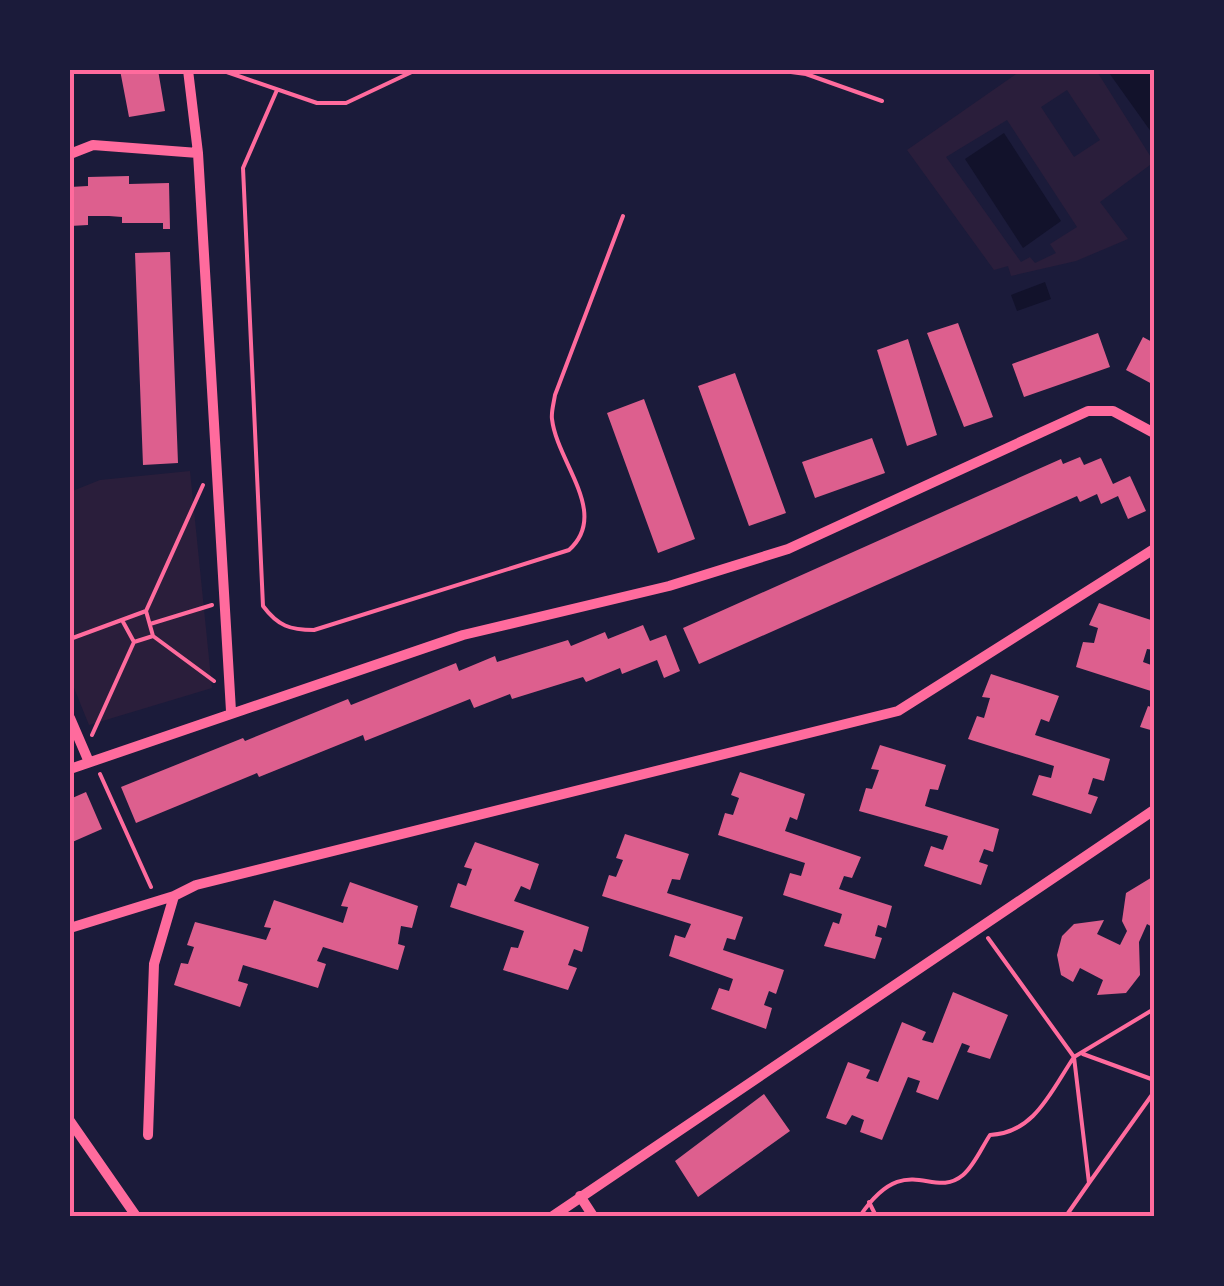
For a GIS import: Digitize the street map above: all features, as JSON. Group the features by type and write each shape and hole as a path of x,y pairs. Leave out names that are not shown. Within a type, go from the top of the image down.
{"street":[{"path":"188,70 198,153 232,711"},
{"path":"70,154 94,145 198,153"},
{"path":"70,769 463,635 670,586 788,550 1088,411 1113,412 1154,433"},
{"path":"70,928 196,886 898,711 1154,548"},
{"path":"70,718 92,761"},
{"path":"553,1216 1154,810"},
{"path":"148,1136 154,964 174,896"},
{"path":"70,1121 136,1216"},
{"path":"580,1196 594,1216"}],"path":[{"path":"221,70 317,104 346,103 416,70"},
{"path":"776,70 806,74 882,101"},
{"path":"277,90 243,168 263,606 274,620 292,630 314,630 514,568 568,550 580,540 585,512 552,418 555,395 623,216"},
{"path":"218,482 200,486 146,611 153,636 216,682 230,683"},
{"path":"150,624 225,601"},
{"path":"70,640 146,611"},
{"path":"122,620 134,642"},
{"path":"80,740 96,733 134,642 153,636"},
{"path":"92,761 147,886 174,896"},
{"path":"980,926 1074,1057 1089,1183"},
{"path":"860,1216 869,1202 899,1178 936,1183 964,1175 990,1135 1012,1134 1028,1123 1074,1057 1154,1009"},
{"path":"1080,1053 1154,1080"},
{"path":"1066,1216 1154,1092"},
{"path":"869,1202 876,1216"}],"shaded area":[{"path":"1022,70 1096,70 1154,162 1100,202 1128,239 1076,261 1011,276 1008,266 994,270 907,150","holes":["1067,90 1100,140 1074,157 1041,107","1007,120 1077,227 1050,244 1056,253 1035,263 1030,257 1021,262 946,157"]},
{"path":"1107,70 1154,70 1154,136"},
{"path":"1004,133 1061,221 1023,248 965,159"},
{"path":"1045,282 1051,299 1017,311 1011,295"},
{"path":"190,471 212,688 89,725 70,678 70,492 100,480"}],"building":[{"path":"120,70 158,70 165,111 129,117"},
{"path":"129,176 129,184 169,183 170,229 163,229 163,223 122,223 122,217 109,216 88,216 88,225 70,226 70,187 88,186 88,177"},
{"path":"170,252 178,463 143,465 135,253"},
{"path":"958,323 993,417 964,427 927,333"},
{"path":"1098,333 1110,367 1024,397 1012,364"},
{"path":"1143,337 1154,343 1154,385 1126,370"},
{"path":"908,339 937,435 907,446 877,350"},
{"path":"735,373 786,513 749,526 698,386"},
{"path":"644,399 695,539 658,553 607,413"},
{"path":"872,438 885,473 815,498 802,462"},
{"path":"1080,457 1084,465 1101,458 1113,484 1130,476 1146,511 1128,519 1118,496 1101,504 1097,494 1080,502 1077,496 699,664 683,628 1061,459 1063,464"},
{"path":"1099,603 1154,621 1154,650 1147,649 1143,662 1154,666 1154,692 1076,667 1083,642 1094,643 1098,628 1089,625"},
{"path":"643,625 650,641 666,635 680,671 664,678 657,660 622,674 620,668 586,682 583,677 512,699 510,694 474,708 470,699 365,741 363,735 259,777 257,773 136,823 121,787 348,699 351,705 456,663 459,671 495,656 497,662 568,640 571,646 605,632 608,639"},
{"path":"991,674 1059,696 1049,722 1041,719 1035,735 1110,759 1104,781 1093,778 1088,794 1098,797 1091,814 1032,795 1039,775 1051,778 1054,766 968,739 977,716 984,718 990,698 982,697"},
{"path":"1148,706 1154,708 1154,731 1140,727"},
{"path":"880,745 946,765 938,790 930,789 925,806 999,829 993,852 984,849 979,862 988,865 981,885 924,866 931,846 943,850 948,836 859,811 866,788 872,789 879,770 871,769"},
{"path":"740,772 805,794 797,820 790,817 785,831 861,857 852,878 844,876 839,889 892,906 886,928 878,925 875,936 882,938 875,959 824,946 833,922 839,924 842,914 783,895 790,873 801,876 805,863 718,835 725,813 733,815 739,798 731,795"},
{"path":"86,792 102,829 70,843 70,799"},
{"path":"625,834 689,854 680,880 672,879 667,893 743,917 735,940 727,938 723,950 784,970 776,994 769,991 764,1005 772,1008 766,1029 711,1009 719,988 729,991 733,979 669,956 675,935 685,938 691,924 602,896 609,875 616,877 623,860 616,858"},
{"path":"475,842 539,864 530,890 521,886 514,901 589,927 582,952 574,949 568,965 577,968 568,990 503,970 511,947 518,948 524,931 450,907 458,883 466,886 472,869 464,867"},
{"path":"1154,876 1154,928 1147,924 1139,942 1140,975 1126,993 1097,995 1103,980 1080,968 1073,982 1061,975 1057,955 1062,936 1074,924 1104,920 1097,934 1120,945 1127,931 1122,921 1126,893"},
{"path":"350,882 418,906 412,928 401,926 398,944 405,946 398,970 323,947 317,961 326,964 318,988 243,965 238,981 248,984 240,1007 174,985 181,963 188,964 194,947 187,945 195,922 266,940 271,928 264,927 274,900 343,923 348,907 341,906"},
{"path":"953,992 1008,1015 990,1059 967,1052 970,1046 962,1043 938,1100 916,1092 920,1081 908,1077 882,1140 860,1132 864,1120 852,1115 846,1125 826,1118 848,1062 870,1070 866,1078 878,1082 902,1022 926,1032 922,1040 933,1043"},
{"path":"764,1094 790,1131 698,1197 675,1161"}]}
